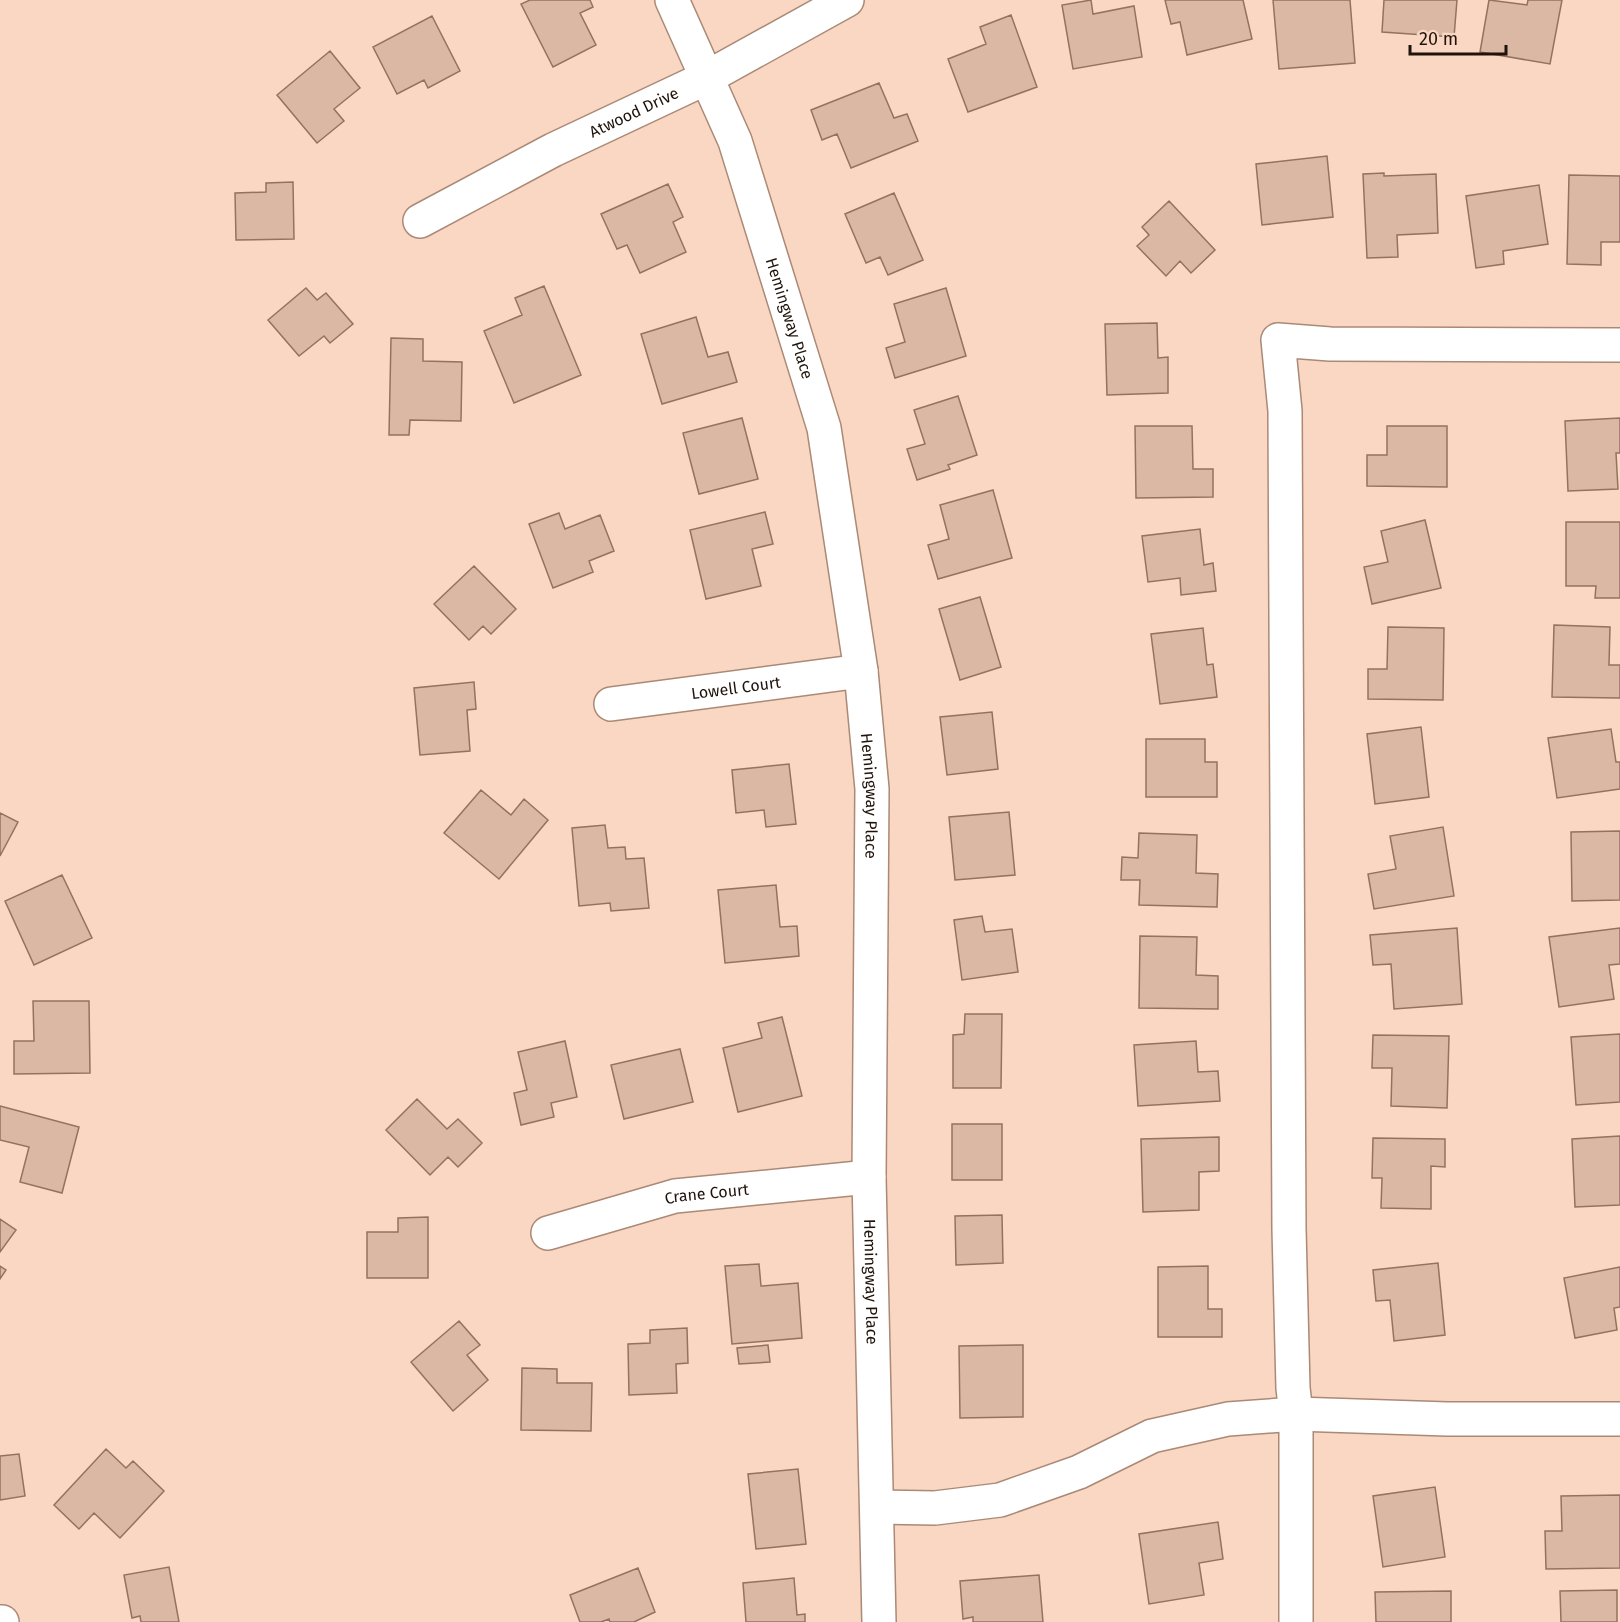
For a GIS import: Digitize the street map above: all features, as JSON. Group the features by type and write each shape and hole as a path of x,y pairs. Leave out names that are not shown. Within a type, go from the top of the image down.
{"street":[{"name":"Hemingway Place","path":"672,0 735,141 824,428 861,671 872,789 869,1177 879,1622"},
{"name":"Atwood Drive","path":"420,221 553,150 706,78 847,0"},
{"path":"1296,1622 1296,1414 1293,1388 1289,1229 1285,411 1278,340 1330,344 1620,345"},
{"name":"Lowell Court","path":"610,704 861,671"},
{"name":"Crane Court","path":"548,1233 675,1196 869,1177"},
{"path":"877,1507 936,1508 1000,1500 1079,1472 1152,1436 1228,1419 1296,1414 1436,1419 1620,1419"}],"building":[{"path":"530,0 590,0 593,7 580,13 596,45 553,67 521,4"},
{"path":"1091,0 1093,14 1134,6 1142,57 1073,69 1062,5"},
{"path":"1165,0 1243,0 1252,39 1187,55 1180,22 1171,24"},
{"path":"1273,0 1350,0 1355,63 1279,69"},
{"path":"1384,0 1457,0 1454,37 1382,32"},
{"path":"1489,0 1527,5 1528,0 1562,0 1550,64 1480,52"},
{"path":"1011,15 1037,87 968,112 948,59 986,44 980,27"},
{"path":"432,16 460,71 428,88 424,80 397,94 373,47"},
{"path":"330,51 360,88 334,109 344,121 317,143 277,95"},
{"path":"879,83 894,118 907,114 918,141 851,168 837,134 822,140 811,110"},
{"path":"1327,156 1333,217 1262,225 1256,164"},
{"path":"1384,173 1384,176 1436,174 1438,233 1397,235 1398,257 1367,258 1363,174"},
{"path":"1569,175 1620,176 1620,242 1601,242 1601,265 1567,264"},
{"path":"293,182 294,239 236,240 235,193 266,192 266,183"},
{"path":"668,184 683,217 673,222 686,252 640,273 627,245 617,249 601,214"},
{"path":"1539,185 1548,244 1503,251 1504,264 1476,268 1466,196"},
{"path":"894,193 923,260 888,275 880,257 866,263 845,214"},
{"path":"1169,201 1215,250 1191,273 1180,261 1166,276 1137,246 1149,235 1142,227"},
{"path":"544,286 581,375 514,403 484,331 522,315 515,298"},
{"path":"306,288 317,300 326,293 353,324 330,343 324,336 299,356 268,320"},
{"path":"946,288 966,356 895,378 886,348 905,342 894,304"},
{"path":"696,317 708,357 728,352 737,382 662,404 641,334"},
{"path":"1157,323 1158,358 1168,357 1168,393 1107,395 1105,324"},
{"path":"391,338 423,339 423,361 462,362 461,421 410,420 409,435 389,435"},
{"path":"958,396 977,455 948,465 950,469 917,480 907,449 925,444 914,410"},
{"path":"742,418 758,479 699,494 683,433"},
{"path":"1620,418 1620,453 1616,453 1618,489 1568,491 1565,421"},
{"path":"1135,426 1192,426 1193,469 1213,469 1213,497 1136,498"},
{"path":"1387,426 1447,426 1447,487 1367,486 1367,455 1387,455"},
{"path":"993,490 1012,558 938,579 928,545 949,539 940,505"},
{"path":"765,512 773,544 752,549 761,586 706,599 690,530"},
{"path":"559,513 565,529 600,515 614,551 589,561 593,572 553,588 529,524"},
{"path":"1425,520 1441,588 1372,604 1364,567 1388,562 1381,531"},
{"path":"1566,522 1620,522 1620,598 1595,598 1596,586 1566,586"},
{"path":"1200,529 1204,565 1213,563 1216,591 1181,595 1180,578 1148,582 1142,536"},
{"path":"474,566 516,609 491,634 483,626 469,640 434,604"},
{"path":"980,597 1001,667 960,680 939,609"},
{"path":"1554,625 1610,627 1609,665 1620,665 1620,698 1552,697"},
{"path":"1388,627 1444,628 1443,700 1368,699 1368,669 1387,669"},
{"path":"1203,628 1207,665 1213,664 1217,697 1160,704 1151,634"},
{"path":"474,682 476,709 467,710 470,751 420,755 414,688"},
{"path":"992,712 998,769 947,775 940,717"},
{"path":"1421,727 1429,797 1375,804 1367,734"},
{"path":"1611,729 1616,762 1620,762 1620,789 1557,798 1548,738"},
{"path":"1146,739 1205,739 1205,762 1217,762 1217,797 1146,797"},
{"path":"789,764 796,824 766,827 764,810 736,813 732,770"},
{"path":"481,790 511,815 524,799 548,820 499,879 444,833"},
{"path":"1009,812 1015,875 955,880 949,817"},
{"path":"0,813 18,822 0,856"},
{"path":"605,825 608,848 625,847 626,859 644,858 649,908 611,911 610,903 579,906 572,828"},
{"path":"1443,827 1454,896 1374,909 1368,874 1396,869 1390,836"},
{"path":"1620,831 1620,900 1572,901 1571,832"},
{"path":"1139,833 1197,835 1196,873 1218,874 1217,907 1139,905 1140,880 1121,880 1122,857 1138,858"},
{"path":"62,875 92,938 34,965 5,901"},
{"path":"776,885 780,927 797,926 799,956 725,963 718,890"},
{"path":"982,916 985,932 1012,929 1018,972 962,980 954,920"},
{"path":"1457,928 1462,1004 1394,1009 1391,964 1373,965 1370,935"},
{"path":"1620,928 1620,964 1609,965 1614,999 1559,1007 1549,937"},
{"path":"1140,936 1197,937 1196,975 1218,976 1218,1009 1139,1008"},
{"path":"33,1001 89,1001 90,1073 14,1074 14,1041 34,1041"},
{"path":"965,1014 1002,1014 1001,1088 953,1088 953,1035 964,1034"},
{"path":"782,1017 802,1096 738,1112 723,1048 762,1038 758,1023"},
{"path":"1620,1034 1620,1102 1576,1105 1571,1037"},
{"path":"1373,1035 1449,1036 1447,1108 1391,1106 1392,1068 1372,1068"},
{"path":"565,1041 577,1097 551,1103 554,1117 521,1125 514,1093 527,1090 518,1052"},
{"path":"1196,1041 1198,1072 1218,1071 1220,1101 1138,1106 1134,1045"},
{"path":"680,1049 693,1102 624,1119 611,1065"},
{"path":"417,1099 447,1129 458,1119 482,1143 458,1167 448,1157 430,1175 386,1130"},
{"path":"0,1106 79,1127 62,1193 20,1182 29,1147 0,1140"},
{"path":"952,1124 1002,1124 1002,1180 952,1180"},
{"path":"1620,1136 1620,1205 1575,1207 1572,1139"},
{"path":"1219,1137 1219,1171 1199,1172 1199,1210 1143,1212 1141,1139"},
{"path":"1373,1138 1445,1139 1445,1167 1431,1166 1431,1209 1381,1208 1382,1178 1372,1178"},
{"path":"1002,1215 1003,1263 956,1265 955,1216"},
{"path":"428,1217 428,1278 367,1278 367,1232 398,1232 398,1218"},
{"path":"0,1219 16,1230 0,1252"},
{"path":"1438,1263 1445,1335 1394,1341 1390,1300 1376,1301 1373,1270"},
{"path":"759,1264 761,1286 798,1283 802,1338 732,1344 725,1266"},
{"path":"0,1266 6,1270 0,1279"},
{"path":"1208,1266 1208,1309 1222,1309 1222,1337 1158,1337 1158,1267"},
{"path":"1620,1267 1620,1307 1614,1308 1617,1330 1575,1338 1564,1278"},
{"path":"459,1321 480,1345 467,1355 488,1380 453,1411 411,1362"},
{"path":"687,1328 688,1363 676,1364 677,1393 629,1395 628,1344 650,1343 650,1330"},
{"path":"768,1345 770,1362 739,1364 737,1348"},
{"path":"1023,1345 1023,1417 960,1418 959,1346"},
{"path":"522,1368 557,1369 557,1383 592,1383 591,1431 521,1430"},
{"path":"106,1449 126,1468 133,1461 164,1491 120,1538 94,1513 79,1529 54,1505"},
{"path":"19,1454 25,1496 0,1500 0,1456"},
{"path":"798,1469 806,1544 756,1549 748,1474"},
{"path":"1435,1487 1445,1557 1383,1567 1373,1496"},
{"path":"1620,1495 1620,1568 1546,1569 1545,1531 1562,1531 1561,1496"},
{"path":"1218,1522 1223,1559 1199,1563 1204,1595 1149,1604 1139,1534"},
{"path":"169,1567 179,1622 141,1622 140,1616 132,1618 124,1575"},
{"path":"638,1568 655,1612 634,1622 610,1622 609,1619 601,1622 580,1622 570,1595"},
{"path":"1039,1575 1043,1622 973,1622 973,1617 963,1619 960,1581"},
{"path":"794,1578 797,1615 805,1614 805,1622 746,1622 743,1583"},
{"path":"1617,1590 1617,1622 1561,1622 1560,1591"},
{"path":"1451,1591 1451,1622 1376,1622 1375,1592"}]}
